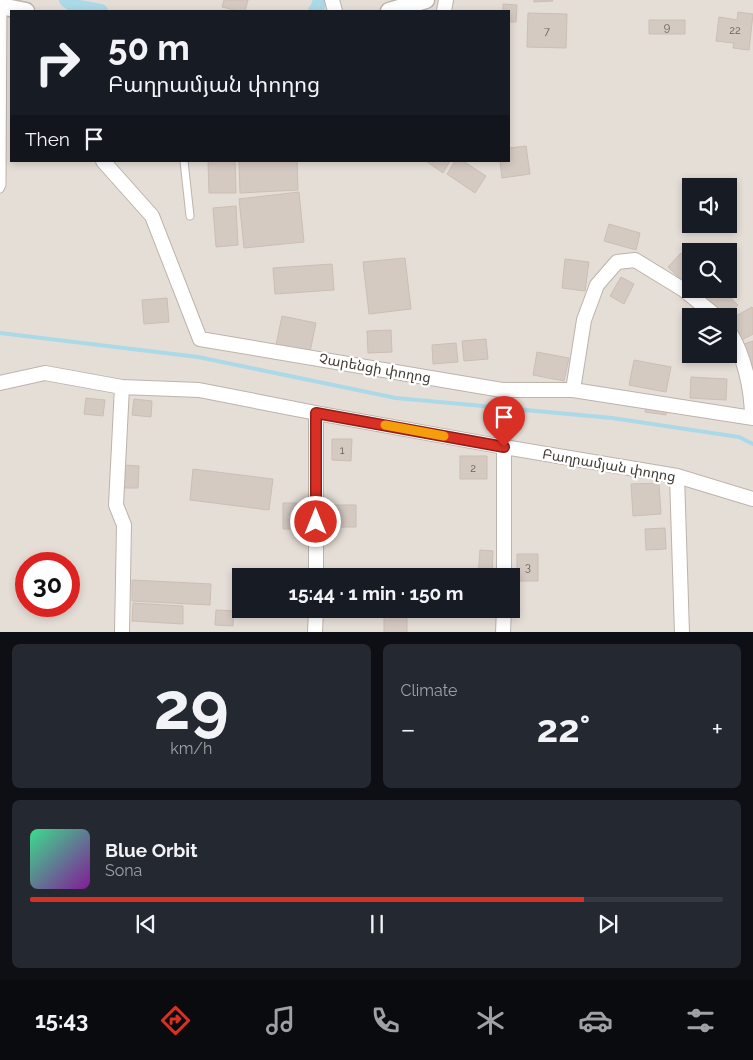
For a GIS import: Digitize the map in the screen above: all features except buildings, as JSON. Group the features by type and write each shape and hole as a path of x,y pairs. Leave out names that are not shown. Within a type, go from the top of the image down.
{"street":[{"path":"392,10 426,0"},
{"path":"2,7 20,10"},
{"name":"Չարենցի փողոց","path":"104,162 152,216 200,338 502,390 573,390 752,418"},
{"path":"573,390 584,320 597,285 617,262 635,260 684,290 706,308"},
{"path":"737,350 744,366 752,405 752,418"},
{"name":"Բաղրամյան փողոց","path":"0,383 45,372 122,387 199,390 504,447 677,476 753,499"},
{"path":"122,387 116,505 124,525 122,632"},
{"path":"316,413 316,568"},
{"path":"504,447 504,568"},
{"path":"677,476 682,632"},
{"path":"316,618 316,632"},
{"path":"504,618 504,632"}],"lane":[{"path":"0,189 2,185 2,7"},
{"path":"184,162 190,216"}],"shaded area":[{"path":"0,0 753,0 753,632 0,632"}],"waterway":[{"path":"66,0 74,6 96,10"},
{"path":"316,10 320,0"},
{"path":"0,333 198,357 396,398 612,418 739,437 753,444"}],"slow traffic":[{"path":"385,425 444,436"}],"route":[{"path":"316,522 316,413 504,447"}]}
